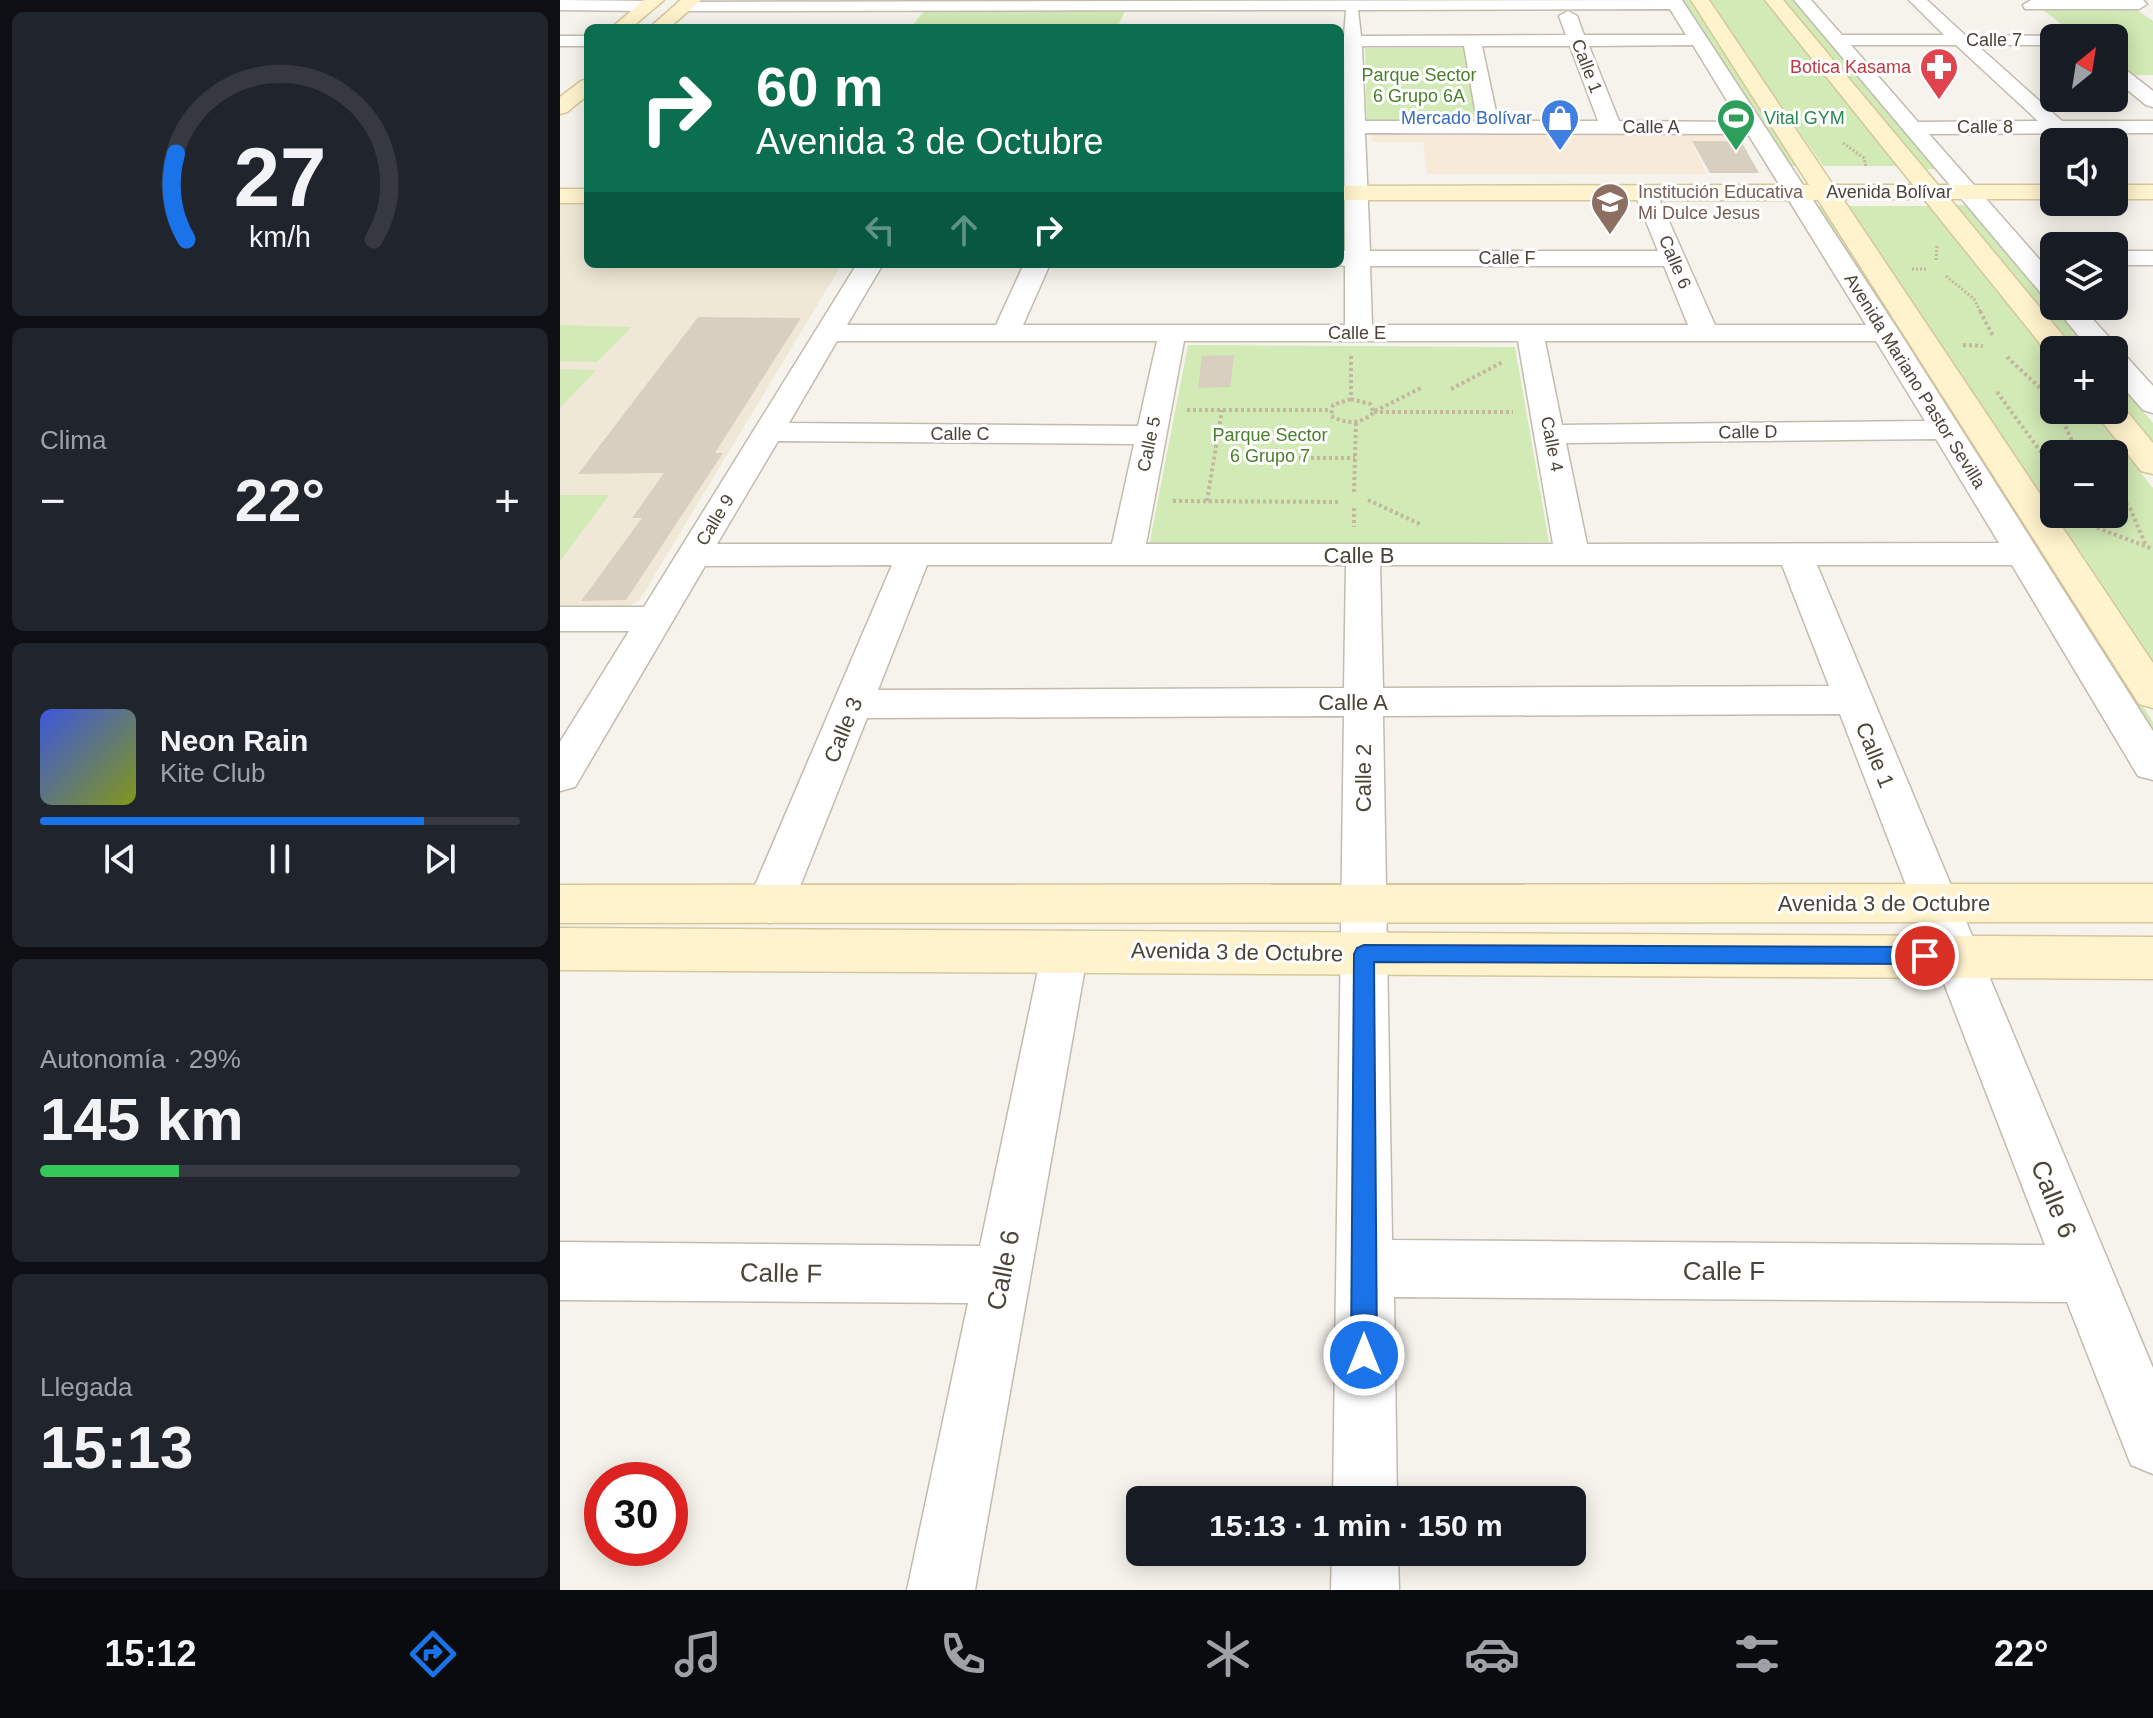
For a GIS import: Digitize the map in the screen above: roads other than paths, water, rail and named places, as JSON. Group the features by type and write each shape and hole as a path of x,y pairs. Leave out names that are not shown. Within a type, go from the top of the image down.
{"street":[{"path":"1774,0 2048,336"},
{"path":"1802,0 2040,276"},
{"path":"1917,0 2056,127"},
{"path":"663,24 688,3 915,6 1683,1"},
{"name":"Avenida Mariano Pastor Sevilla","path":"1683,1 1700,40 1755,128 1809,187 1886,333 2153,765"},
{"name":"Avenida Mariano Pastor Sevilla","path":"1683,1 2153,694"},
{"path":"1352,2 1346,41 1347,82 1354,127 1348,187 1349,259 1355,333"},
{"path":"2027,2 2142,6"},
{"path":"2027,2 2055,24"},
{"path":"560,5 652,3"},
{"path":"625,24 652,3"},
{"name":"Calle 1","path":"1563,4 1611,127"},
{"path":"1125,24 1133,5"},
{"path":"899,24 915,6"},
{"path":"1346,41 1700,40"},
{"name":"Calle 7","path":"1838,40 2040,40"},
{"path":"560,41 584,41"},
{"path":"1472,41 1489,127"},
{"path":"2128,76 2153,79"},
{"path":"2128,81 2153,101"},
{"path":"560,108 584,88"},
{"name":"Calle A","path":"1354,127 1755,128"},
{"name":"Calle 8","path":"1912,128 2153,127"},
{"path":"2128,181 2153,181"},
{"name":"Avenida Bolívar","path":"1963,187 2040,182"},
{"path":"560,184 584,184"},
{"name":"Avenida Bolívar","path":"1348,187 1645,192 1809,187"},
{"name":"Avenida Bolívar","path":"1348,187 1963,187 2040,191"},
{"name":"Calle 6","path":"1645,192 1705,333"},
{"path":"2128,192 2153,192"},
{"path":"560,196 584,196"},
{"name":"Calle F","path":"1349,259 1673,258"},
{"path":"2025,258 2040,258"},
{"path":"2128,258 2153,258"},
{"name":"Calle 9","path":"560,776 571,742 656,619 868,268"},
{"path":"1006,333 1035,268"},
{"path":"2079,320 2093,336"},
{"name":"Calle E","path":"829,333 1886,333"},
{"name":"Calle 5","path":"1127,555 1172,333"},
{"name":"Calle 4","path":"1530,333 1572,555"},
{"path":"2128,376 2153,404"},
{"name":"Calle C","path":"768,432 1154,423"},
{"name":"Calle D","path":"1548,423 1946,430"},
{"path":"2120,424 2153,464"},
{"name":"Calle 1","path":"1795,554 1956,956"},
{"name":"Calle B","path":"694,555 2024,554"},
{"name":"Calle 3","path":"770,904 914,555"},
{"name":"Calle 2","path":"1363,555 1364,930"},
{"path":"560,619 656,619"},
{"name":"Calle A","path":"853,704 1853,700"},
{"name":"Avenida 3 de Octubre","path":"560,949 1065,951 1364,930 1935,903 2153,903"},
{"name":"Avenida 3 de Octubre","path":"560,904 770,904 1956,956 2153,958"},
{"path":"1364,930 1365,1486"},
{"name":"Calle 6","path":"941,1590 1065,951"},
{"name":"Calle 6","path":"1956,956 2153,1443"},
{"name":"Calle F","path":"1364,1268 2085,1274"},
{"name":"Calle F","path":"560,1271 1002,1275"},
{"path":"1365,1566 1365,1590"}],"place":[{"name":"Botica Kasama","path":"1939,101"},
{"name":"Mercado Bolívar","path":"1560,152"},
{"name":"Vital GYM","path":"1736,152"},
{"name":"Institución Educativa Mi Dulce Jesus","path":"1610,236"}],"park label":[{"name":"Parque Sector 6 Grupo 6A","path":"1419,85"},
{"name":"Parque Sector 6 Grupo 7","path":"1270,445"}]}
